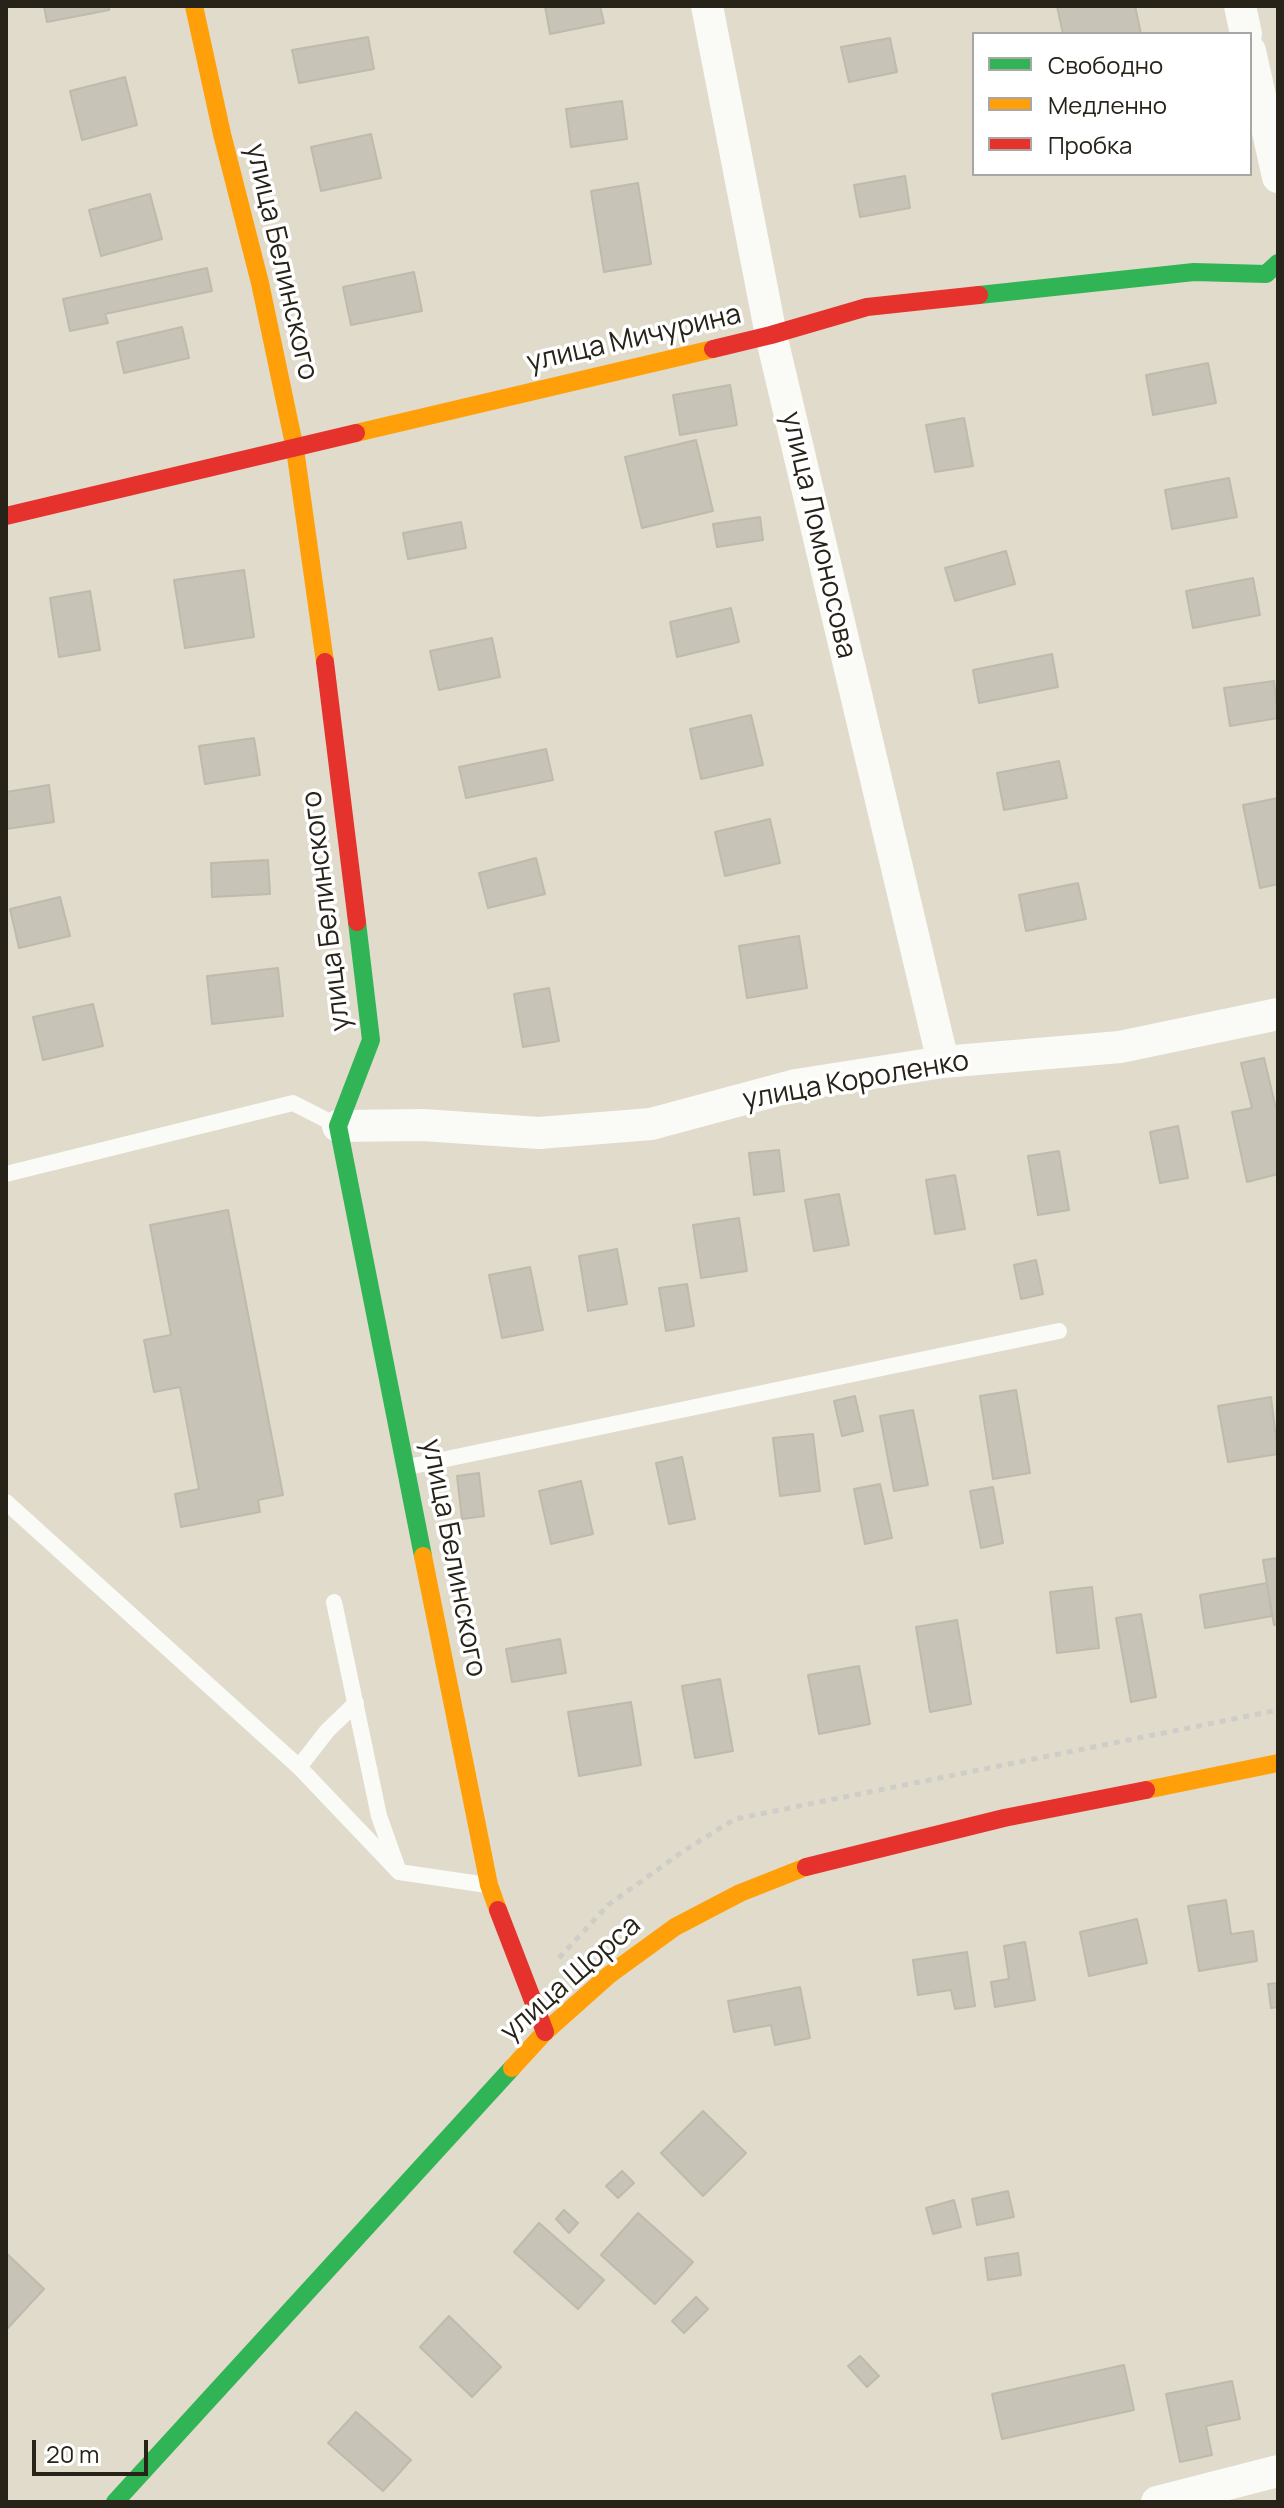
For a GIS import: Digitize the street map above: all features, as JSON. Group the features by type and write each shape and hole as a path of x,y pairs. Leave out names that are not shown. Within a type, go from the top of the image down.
{"street":[{"name":"улица Белинского","path":"194,6 222,134 260,283 295,449 337,752 371,1040 338,1126 489,1885 545,2032"},
{"name":"улица Ломоносова","path":"707,6 771,335 943,1062"},
{"path":"1240,6 1246,32"},
{"path":"1252,60 1278,177"},
{"name":"улица Мичурина","path":"6,516 771,335 867,307 1194,272 1266,274 1278,263"},
{"name":"улица Короленко","path":"338,1126 423,1125 539,1133 651,1124 796,1085 943,1062 1120,1047 1278,1014"},
{"name":"улица Щорса","path":"115,2502 545,2032 609,1975 675,1927 740,1893 808,1866 1004,1818 1278,1763"},
{"path":"1157,2502 1278,2471"}],"lane":[{"path":"6,1174 293,1103 338,1126"},
{"path":"406,1467 1059,1331"},
{"path":"6,1502 299,1767 399,1872 489,1885"},
{"path":"334,1602 379,1816 399,1872"},
{"path":"299,1767 327,1731 356,1703"}],"building":[{"path":"44,6 109,6 109,10 47,22"},
{"path":"545,6 600,6 604,23 550,34"},
{"path":"1057,6 1135,6 1141,32 1063,32"},
{"path":"368,37 374,69 299,83 292,50"},
{"path":"890,38 897,72 849,82 841,47"},
{"path":"125,77 137,125 82,140 70,91"},
{"path":"622,101 627,139 571,147 566,109"},
{"path":"371,134 381,178 321,191 311,147"},
{"path":"905,176 910,208 860,217 854,185"},
{"path":"638,183 651,264 604,272 591,191"},
{"path":"150,194 162,239 101,256 89,210"},
{"path":"207,268 212,291 105,314 108,323 70,331 63,299"},
{"path":"414,272 422,311 351,325 343,287"},
{"path":"182,327 189,358 124,373 117,342"},
{"path":"1208,363 1216,403 1153,415 1146,375"},
{"path":"730,385 737,425 680,435 673,395"},
{"path":"964,418 973,466 935,472 926,425"},
{"path":"696,440 713,511 642,528 625,457"},
{"path":"1229,478 1237,517 1172,529 1165,490"},
{"path":"760,517 763,540 717,547 713,524"},
{"path":"461,522 466,548 408,559 403,533"},
{"path":"1006,551 1015,584 955,601 945,568"},
{"path":"244,570 254,637 185,648 174,580"},
{"path":"1253,578 1260,615 1193,628 1186,591"},
{"path":"90,591 100,650 59,657 50,598"},
{"path":"731,608 739,642 677,657 670,622"},
{"path":"492,638 500,677 439,690 430,651"},
{"path":"1052,654 1058,687 979,703 973,670"},
{"path":"1274,681 1278,718 1230,726 1224,688"},
{"path":"751,715 763,765 701,779 690,729"},
{"path":"254,738 260,775 205,784 199,746"},
{"path":"546,749 553,780 466,798 459,767"},
{"path":"1059,761 1067,798 1004,810 997,773"},
{"path":"49,785 54,822 6,829 6,792"},
{"path":"1278,798 1278,884 1260,888 1243,805"},
{"path":"770,819 780,863 725,876 715,832"},
{"path":"536,858 545,894 488,908 479,873"},
{"path":"268,860 270,894 212,897 211,863"},
{"path":"1078,883 1086,919 1026,931 1019,895"},
{"path":"60,897 70,936 19,948 10,909"},
{"path":"799,936 807,988 747,998 739,946"},
{"path":"278,968 283,1016 212,1024 207,976"},
{"path":"549,988 559,1041 523,1047 514,994"},
{"path":"93,1004 103,1046 43,1060 33,1017"},
{"path":"1264,1058 1278,1117 1278,1174 1247,1182 1232,1112 1252,1108 1241,1063"},
{"path":"1178,1126 1188,1178 1160,1183 1150,1132"},
{"path":"779,1150 784,1191 754,1195 749,1153"},
{"path":"1059,1151 1069,1210 1038,1215 1028,1156"},
{"path":"955,1175 965,1229 935,1234 926,1180"},
{"path":"839,1194 849,1245 814,1251 805,1200"},
{"path":"228,1210 283,1495 258,1500 260,1512 181,1527 175,1494 199,1489 180,1387 154,1392 144,1340 171,1335 150,1225"},
{"path":"739,1218 747,1271 701,1278 693,1225"},
{"path":"617,1249 627,1304 588,1311 579,1256"},
{"path":"1036,1260 1043,1294 1021,1299 1014,1265"},
{"path":"530,1267 543,1330 502,1338 489,1275"},
{"path":"687,1284 694,1326 666,1331 659,1288"},
{"path":"1016,1390 1030,1473 993,1479 980,1396"},
{"path":"855,1396 863,1431 842,1436 834,1401"},
{"path":"1271,1397 1278,1454 1228,1462 1218,1406"},
{"path":"913,1410 928,1485 894,1491 880,1416"},
{"path":"813,1434 820,1491 780,1496 773,1438"},
{"path":"682,1457 695,1519 669,1524 656,1463"},
{"path":"479,1473 484,1516 462,1519 457,1476"},
{"path":"581,1481 593,1534 551,1544 539,1491"},
{"path":"880,1484 892,1538 865,1544 854,1489"},
{"path":"993,1487 1003,1543 981,1548 970,1491"},
{"path":"1278,1558 1278,1624 1274,1625 1263,1560"},
{"path":"1267,1583 1272,1616 1205,1628 1200,1595"},
{"path":"1092,1587 1099,1648 1057,1653 1050,1592"},
{"path":"1141,1614 1156,1697 1131,1702 1116,1618"},
{"path":"957,1620 971,1704 930,1712 916,1627"},
{"path":"560,1639 566,1673 512,1682 506,1649"},
{"path":"859,1666 870,1724 819,1734 808,1675"},
{"path":"720,1679 733,1751 695,1758 682,1686"},
{"path":"631,1702 641,1765 579,1776 568,1712"},
{"path":"1226,1900 1231,1934 1253,1931 1257,1961 1199,1971 1188,1906"},
{"path":"1137,1919 1147,1963 1089,1976 1080,1932"},
{"path":"1025,1942 1035,2000 995,2007 991,1982 1009,1979 1004,1946"},
{"path":"967,1952 975,2006 955,2009 951,1990 918,1995 913,1960"},
{"path":"1278,1983 1278,2007 1271,2008 1268,1984"},
{"path":"800,1987 810,2038 775,2045 771,2025 734,2032 728,2001"},
{"path":"703,2111 746,2153 703,2196 661,2153"},
{"path":"622,2171 634,2183 618,2198 606,2186"},
{"path":"1008,2191 1014,2217 977,2225 972,2199"},
{"path":"954,2200 961,2227 933,2234 926,2208"},
{"path":"564,2210 578,2223 569,2233 556,2219"},
{"path":"638,2213 693,2262 655,2304 601,2255"},
{"path":"539,2223 604,2280 578,2309 514,2252"},
{"path":"6,2253 44,2289 6,2330"},
{"path":"1018,2253 1021,2275 988,2280 985,2258"},
{"path":"696,2297 708,2309 684,2333 672,2321"},
{"path":"449,2316 501,2367 472,2397 420,2347"},
{"path":"860,2356 879,2376 867,2387 848,2366"},
{"path":"1124,2365 1134,2410 1002,2439 992,2394"},
{"path":"1232,2381 1240,2419 1206,2426 1212,2455 1180,2462 1166,2394"},
{"path":"356,2412 411,2460 383,2491 328,2443"}],"traffic: fast":[{"path":"979,295 1194,272 1266,274 1278,263"},
{"path":"357,922 371,1040 338,1126 423,1556"},
{"path":"115,2502 512,2068"}],"traffic: slow":[{"path":"194,6 222,134 260,283 295,449 325,662"},
{"path":"356,433 713,349"},
{"path":"423,1556 489,1885 498,1910"},
{"path":"1146,1790 1278,1763"},
{"path":"512,2068 545,2032 609,1975 675,1927 740,1893 806,1867"}],"traffic: jam":[{"path":"713,349 867,307 979,295"},
{"path":"6,516 356,433"},
{"path":"325,662 357,922"},
{"path":"806,1867 1004,1818 1146,1790"},
{"path":"498,1910 545,2032"}]}
